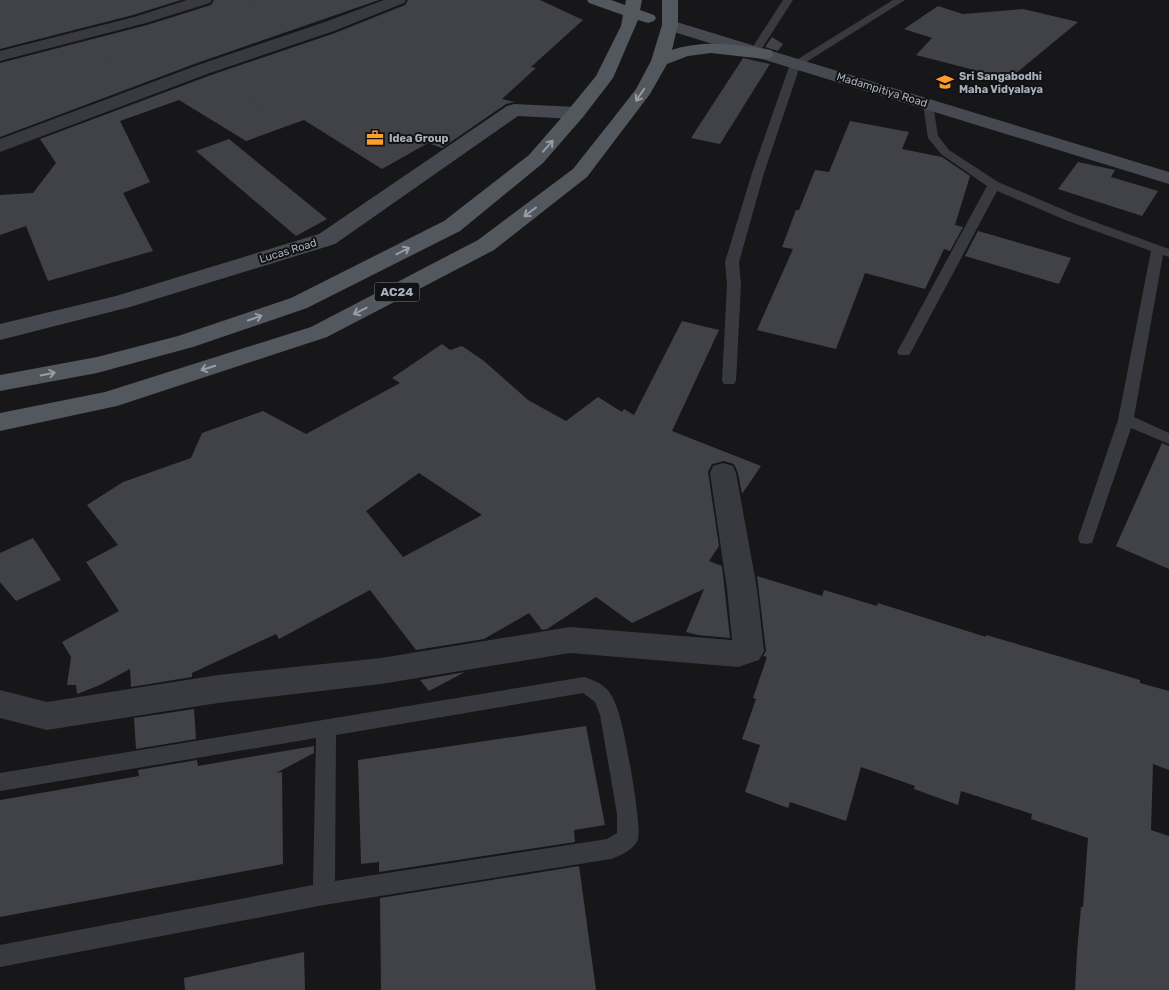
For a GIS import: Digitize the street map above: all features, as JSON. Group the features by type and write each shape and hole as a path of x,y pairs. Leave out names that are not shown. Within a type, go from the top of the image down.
{"main road":[{"name":"Madampitiya Road","path":"595,0 633,6 670,25"},
{"name":"AC24","path":"0,422 108,400 319,332 486,245 580,173 644,90 660,61 670,25 670,0"},
{"name":"AC24","path":"0,383 97,364 176,344 299,303 452,226 536,158 576,113 604,78 629,26 633,6"},
{"path":"660,61 672,54 699,49 732,49 760,52"}],"street":[{"path":"0,56 150,17 204,0"},
{"path":"0,146 138,93 328,27 398,0"},
{"name":"Madampitiya Road","path":"670,25 1169,178"},
{"name":"Lucas Road","path":"0,332 122,302 327,239 514,110 576,113"},
{"path":"0,704 47,716 218,688 381,671 570,640 738,654 748,651 742,589 723,473"}],"lane":[{"path":"760,52 788,0"},
{"path":"729,381 734,285 732,262 758,172 795,64 900,0"},
{"path":"928,104 932,136 945,152 994,185 1072,218 1164,251 1126,420 1086,538"},
{"path":"904,352 994,185"},
{"path":"1126,420 1169,439"},
{"path":"0,782 584,685 597,691 605,699 610,715 627,814 628,838 611,849 324,894 0,956"},
{"path":"324,894 326,729"}],"path":[{"path":"218,12 256,0"},
{"path":"102,48 103,57 138,93"},
{"path":"204,69 275,117"}],"building":[{"path":"0,0 181,0 133,15 0,49"},
{"path":"214,0 379,0 197,63 0,137 0,63 147,25 211,5"},
{"path":"408,0 540,0 583,20 531,67 536,68 502,99 515,102 506,104 442,148 428,143 382,169 304,120 246,141 179,100 120,121 150,182 123,193 153,251 48,281 26,226 0,235 0,195 33,193 56,163 40,139 211,75 335,33 405,5"},
{"path":"938,6 963,14 1023,9 1078,22 1009,79 916,55 932,38 904,29"},
{"path":"772,37 783,44 778,51 765,47"},
{"path":"743,58 770,64 720,144 691,138"},
{"path":"850,121 909,132 902,149 942,157 970,176 955,225 963,227 950,251 944,249 925,289 865,273 836,349 757,330 793,249 782,247 796,210 799,210 815,170 829,172"},
{"path":"229,139 327,219 296,236 196,151"},
{"path":"1078,162 1115,170 1111,177 1158,191 1142,216 1058,189"},
{"path":"978,231 1071,258 1059,284 965,256"},
{"path":"682,321 719,330 672,431 761,466 742,494 738,473 734,464 724,461 712,464 708,472 719,546 709,561 722,566 730,638 686,632 704,589 632,623 596,597 547,629 542,630 529,613 484,639 416,650 370,590 279,639 276,634 192,673 192,677 131,687 130,669 100,685 77,694 76,685 67,685 71,657 62,642 119,611 86,562 118,545 87,505 123,482 191,458 202,433 263,411 306,434 400,383 392,378 442,344 450,350 462,346 484,361 528,400 566,421 598,397 622,412 624,409 634,415","holes":["419,473 482,515 403,557 366,511"]},
{"path":"1162,443 1169,446 1169,569 1116,546"},
{"path":"33,538 61,580 16,601 0,582 0,553"},
{"path":"757,576 822,596 824,590 877,606 878,603 986,637 986,635 1140,680 1140,683 1169,691 1169,770 1153,764 1151,830 1169,836 1169,990 1075,990 1088,838 1031,819 1032,814 961,791 958,805 914,789 915,786 861,767 846,821 790,802 788,808 745,792 760,745 742,739 756,699 753,698 767,657 763,656 766,651"},
{"path":"465,672 429,691 420,680"},
{"path":"194,709 196,739 136,749 134,718"},
{"path":"586,726 605,825 574,830 575,842 379,872 379,862 361,864 358,760"},
{"path":"314,746 314,753 276,773 282,772 283,864 0,917 0,800 139,776 138,770 197,760 198,766"},
{"path":"579,866 596,990 381,990 380,898"},
{"path":"304,952 305,990 185,990 184,978"}],"place":[{"name":"Sri Sangabodhi Maha Vidyalaya","path":"945,82"},
{"name":"Idea Group","path":"375,138"}]}
